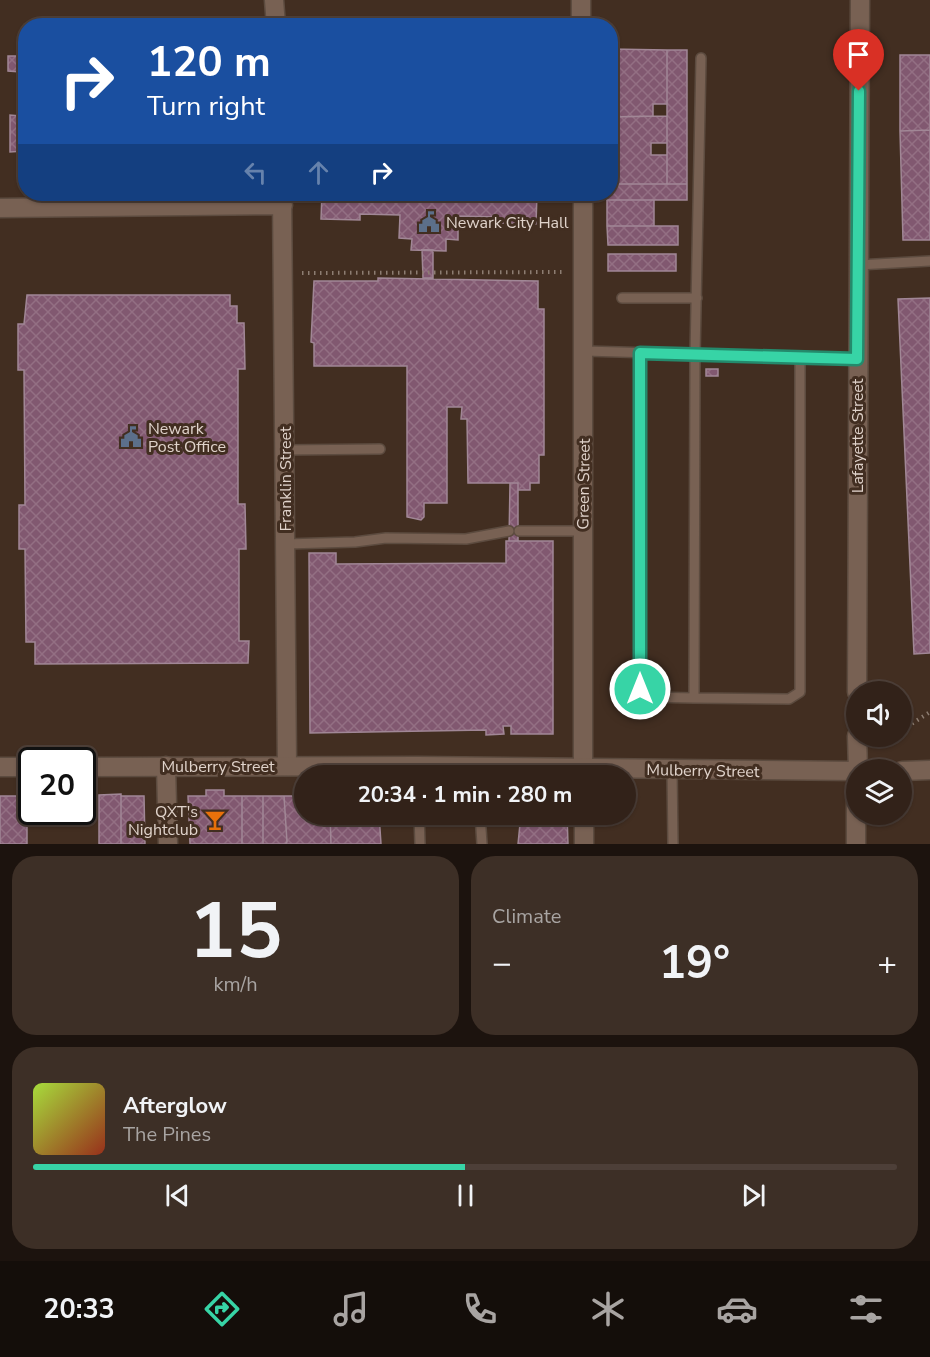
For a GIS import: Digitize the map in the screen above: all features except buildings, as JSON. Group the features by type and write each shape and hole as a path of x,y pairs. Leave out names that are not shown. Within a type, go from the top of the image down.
{"street":[{"path":"274,0 275,18"},
{"path":"580,0 581,18"},
{"name":"Lafayette Street","path":"857,681 857,265 860,0"},
{"path":"0,208 220,201"},
{"name":"Franklin Street","path":"283,201 287,765"},
{"name":"Green Street","path":"583,201 585,351 582,531 583,765"},
{"name":"Mulberry Street","path":"96,766 294,765"},
{"path":"166,766 168,844"},
{"path":"0,767 18,767"},
{"name":"Mulberry Street","path":"636,771 846,770"},
{"path":"912,771 930,770"},
{"path":"584,825 584,844"},
{"path":"856,825 856,844"}],"lane":[{"path":"694,698 695,356 701,58"},
{"path":"857,265 930,261"},
{"path":"622,298 697,298"},
{"path":"585,351 857,359"},
{"path":"640,353 640,689 648,697 789,699 800,692 800,359"},
{"path":"285,450 380,449"},
{"path":"286,544 386,538 466,539 509,531"},
{"path":"519,531 582,531"},
{"path":"672,770 673,844"},
{"path":"419,825 420,844"},
{"path":"481,825 482,844"}],"path":[{"path":"302,273 584,272"},
{"path":"912,724 930,712"}],"place":[{"name":"Newark City Hall","path":"429,222"},
{"name":"Newark Post Office","path":"131,437"},
{"name":"QXT's Nightclub","path":"215,820"}],"route":[{"path":"640,689 640,353 749,358 857,359 859,91"}]}
